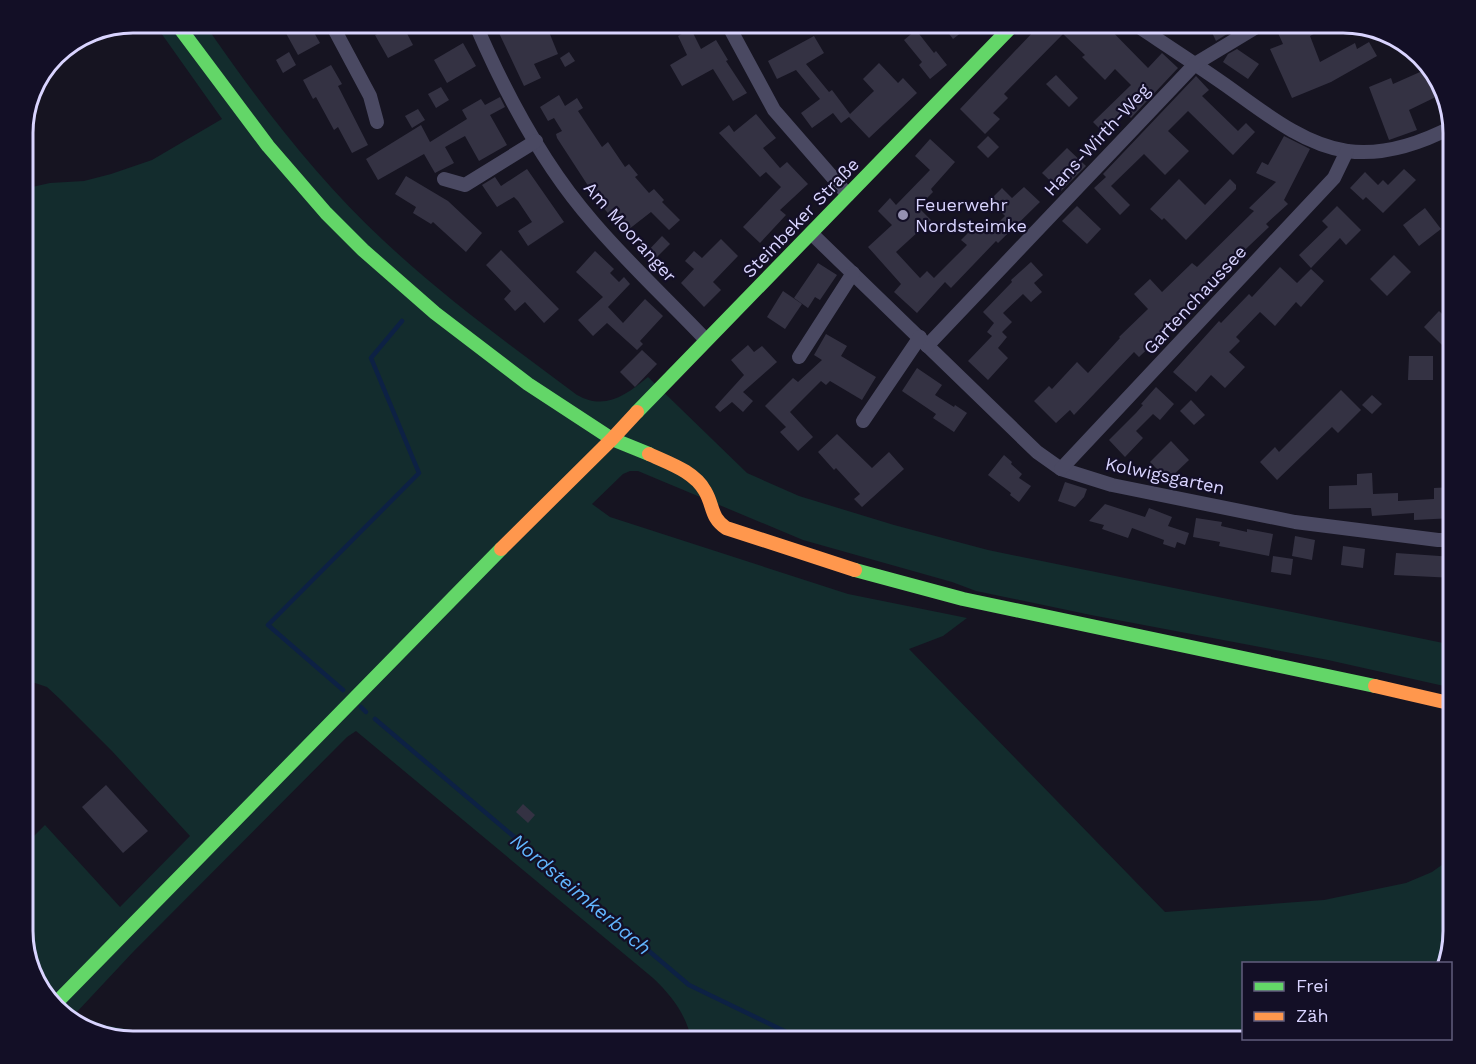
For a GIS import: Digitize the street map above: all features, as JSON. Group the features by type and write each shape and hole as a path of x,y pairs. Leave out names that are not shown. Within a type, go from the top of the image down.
{"street":[{"path":"184,33 268,146 326,213 363,250 417,298 528,384 612,439 687,472 705,490 716,521 726,528 832,564 963,599 1443,701"},
{"path":"337,33 370,96 377,122"},
{"name":"Am Mooranger","path":"480,33 494,67 566,188 593,222 706,340"},
{"path":"733,33 774,110 848,195"},
{"name":"Steinbeker Straße","path":"60,999 612,439 1005,33"},
{"path":"1149,33 1282,124 1317,142 1347,151 1378,152 1409,145 1443,131"},
{"name":"Hans-Wirth-Weg","path":"923,342 1195,64 1245,33"},
{"path":"444,179 465,185 536,141"},
{"name":"Gartenchaussee","path":"1061,469 1334,178 1347,151"},
{"name":"Kolwigsgarten","path":"812,234 1037,452 1061,469 1112,485 1295,522 1443,540"},
{"path":"799,357 853,273"},
{"path":"863,421 923,342"}],"green space":[{"path":"161,33 211,33 288,137 334,191 384,241 454,301 577,395 587,400 615,399 632,390 648,377 747,473 799,496 988,550 1443,643 1443,686 1328,660 976,591 952,582 803,540 638,471 623,474 592,504 610,517 848,594 967,618 943,636 909,649 1165,912 1324,900 1406,883 1432,872 1443,864 1443,931 1438,962 1242,962 1242,1031 689,1031 678,1007 653,978 356,731 347,737 133,952 76,1013 72,1010 54,992 43,975 36,957 33,938 33,837 45,825 120,907 190,836 112,751 61,700 47,687 33,682 33,187 50,183 84,181 152,160 222,119"},
{"path":"83,1017 104,1025 136,1031 101,1026"}],"building":[{"path":"286,33 314,33 320,43 298,55"},
{"path":"407,33 413,45 388,58 375,35"},
{"path":"499,33 549,33 558,54 534,64 541,78 524,86"},
{"path":"684,33 693,33 701,49 716,40 728,60 726,61 747,93 733,101 713,69 682,86 670,65 687,55 678,36"},
{"path":"912,33 918,33 947,65 930,79 919,65 922,62 904,40"},
{"path":"948,33 961,33 953,39"},
{"path":"1032,33 1114,33 1148,68 1162,53 1178,68 1131,118 1126,113 1105,134 1093,122 1131,85 1115,69 1105,80 1082,57 1085,55 1063,34 1004,94 1008,98 993,113 1000,119 985,134 960,109"},
{"path":"1212,33 1229,33 1216,41"},
{"path":"1278,33 1315,33 1310,36 1320,62 1355,43 1357,49 1369,42 1377,56 1331,82 1292,98 1270,49 1283,44"},
{"path":"814,36 824,53 806,64 829,92 832,90 850,114 874,91 863,79 879,63 898,83 903,78 917,93 869,138 849,117 841,123 833,113 812,128 801,113 820,99 796,70 777,79 768,61"},
{"path":"463,43 476,66 447,83 434,60"},
{"path":"1237,49 1259,64 1248,79 1223,62 1228,54"},
{"path":"289,52 296,65 283,73 276,60"},
{"path":"569,52 575,61 565,67 560,58"},
{"path":"331,65 342,84 338,86 368,145 352,153 338,127 334,130 316,97 313,99 303,80"},
{"path":"1421,71 1436,97 1409,110 1417,130 1389,140 1369,87 1391,78 1393,84"},
{"path":"1056,75 1078,98 1069,107 1046,84"},
{"path":"1196,76 1209,90 1202,96 1238,131 1246,123 1255,132 1233,155 1188,111 1168,131 1189,151 1165,175 1144,154 1111,186 1130,205 1120,215 1094,188 1106,177 1103,174"},
{"path":"441,87 449,100 436,108 428,94"},
{"path":"559,95 565,106 577,98 583,108 578,111 602,147 608,142 625,167 629,164 638,175 635,177 649,193 654,189 664,200 662,202 680,220 669,230 651,212 624,233 598,201 557,138 556,134 562,131 554,118 548,121 540,107"},
{"path":"500,97 505,107 490,115 507,145 479,161 465,136 445,147 454,163 435,173 424,154 378,180 366,159 421,125 430,142 467,119 462,110 481,99 485,105"},
{"path":"418,109 425,120 412,128 405,116"},
{"path":"756,114 776,138 763,148 780,168 787,162 808,184 780,210 786,215 760,243 743,227 781,187 766,172 760,177 719,133 729,125 734,132"},
{"path":"988,136 999,147 988,158 977,147"},
{"path":"1284,136 1310,149 1284,200 1288,204 1266,224 1269,227 1154,339 1156,341 1139,357 1134,352 1074,415 1070,410 1056,423 1034,401 1049,386 1052,389 1077,362 1088,373 1119,337 1148,309 1134,294 1150,279 1162,292 1192,263 1197,267 1254,211 1249,208 1276,182 1256,173 1262,162 1268,165"},
{"path":"930,139 955,162 931,189 933,192 918,207 931,220 896,252 920,278 927,271 934,278 967,245 961,240 978,223 988,233 1005,216 990,200 1002,188 1012,198 1024,187 1040,202 998,243 996,241 951,288 945,282 917,313 894,292 901,284 868,247 892,225 878,211 890,198 896,205 930,170 915,156"},
{"path":"1067,148 1086,166 1061,191 1042,173"},
{"path":"527,169 564,222 528,246 518,231 532,222 518,201 514,197 497,207 482,185 495,177 501,186"},
{"path":"1404,169 1416,180 1383,213 1366,197 1363,200 1350,188 1365,172 1378,185 1383,180 1388,185"},
{"path":"406,176 448,201 482,233 466,252 433,222 431,224 413,213 416,207 395,194"},
{"path":"1179,179 1205,205 1230,179 1236,185 1236,189 1186,240 1164,218 1162,220 1150,209"},
{"path":"1077,206 1101,229 1087,244 1062,221"},
{"path":"1337,206 1361,230 1346,245 1340,238 1311,268 1299,255 1328,227 1322,221"},
{"path":"1425,208 1441,229 1419,246 1403,225"},
{"path":"662,236 670,244 653,261 646,253"},
{"path":"721,239 738,256 713,282 721,290 704,307 681,283 694,269 685,261 694,251 702,258"},
{"path":"501,250 559,309 544,323 525,302 515,311 504,299 511,291 486,265"},
{"path":"595,251 614,269 610,273 619,282 624,277 630,284 608,307 623,323 645,299 663,316 640,341 643,344 637,350 607,323 593,336 578,320 603,297 576,272"},
{"path":"1394,255 1411,272 1387,296 1370,279"},
{"path":"1031,262 1043,275 1034,283 1042,292 1031,302 1023,294 1003,313 1012,322 1002,332 1007,337 998,348 1008,358 988,380 968,361 992,336 987,332 994,323 983,312 1012,282 1011,280"},
{"path":"818,263 837,275 820,300 815,297 808,308 794,298"},
{"path":"1280,267 1297,283 1311,269 1324,281 1301,307 1296,302 1275,326 1260,312 1236,337 1240,341 1229,352 1245,367 1225,388 1211,375 1196,392 1173,372 1219,321 1221,323 1249,294 1252,297"},
{"path":"783,291 802,304 785,329 767,317"},
{"path":"1439,311 1443,315 1443,346 1424,327"},
{"path":"826,334 847,346 841,356 876,377 862,400 830,381 826,385 821,381 790,412 813,437 798,451 780,432 786,427 765,406 793,378 798,382 822,360 814,355"},
{"path":"748,345 754,352 762,346 777,362 743,392 753,401 743,412 732,402 720,412 715,407 744,375 731,360"},
{"path":"642,350 657,364 635,387 620,372"},
{"path":"1409,356 1433,356 1433,380 1408,380"},
{"path":"917,368 942,385 935,395 967,413 954,432 933,418 936,414 902,391"},
{"path":"1156,387 1174,404 1160,420 1153,414 1136,431 1143,438 1125,457 1109,440 1136,413"},
{"path":"1341,390 1361,410 1338,433 1332,427 1277,480 1260,462 1275,447 1279,452"},
{"path":"1372,395 1382,404 1372,414 1362,405"},
{"path":"1191,400 1205,415 1194,425 1180,411"},
{"path":"837,434 872,468 889,452 904,469 862,507 854,499 860,494 818,452"},
{"path":"1171,441 1189,460 1168,480 1150,462"},
{"path":"1004,455 1022,474 1019,478 1031,486 1019,502 988,475"},
{"path":"1372,473 1373,494 1398,493 1398,501 1434,499 1434,488 1443,488 1443,519 1414,520 1414,513 1372,516 1371,508 1329,509 1329,486 1357,485 1357,474"},
{"path":"1065,482 1087,489 1084,497 1075,507 1058,501"},
{"path":"1105,504 1145,517 1149,508 1172,517 1168,526 1189,533 1185,545 1177,542 1175,548 1163,544 1164,540 1132,528 1128,538 1102,529 1104,525 1089,521"},
{"path":"1196,518 1222,522 1221,526 1247,532 1247,529 1273,534 1269,556 1219,546 1220,542 1193,537"},
{"path":"1295,536 1315,540 1312,560 1292,556"},
{"path":"1343,546 1365,549 1363,568 1341,565"},
{"path":"1396,553 1443,556 1443,577 1394,575"},
{"path":"1273,556 1293,559 1291,575 1271,572"},
{"path":"106,785 148,831 123,853 82,807"},
{"path":"523,804 535,815 528,823 516,812"}],"waterway":[{"name":"Nordsteimkerbach","path":"343,690 268,625 419,473 371,358 402,321"},
{"name":"Nordsteimkerbach","path":"361,707 366,712"},
{"name":"Nordsteimkerbach","path":"375,719 689,985 784,1031"}],"traffic: fast":[{"path":"183,33 268,146 326,213 363,250 435,313 528,384 612,439 649,454"},
{"path":"637,412 1005,33"},
{"path":"60,999 501,549"},
{"path":"855,570 963,599 1375,686"}],"traffic: slow":[{"path":"501,549 637,412"},
{"path":"649,454 680,468 694,478 708,496 717,520 726,528 855,570"},
{"path":"1375,686 1443,702"}],"place":[{"name":"Feuerwehr Nordsteimke","path":"903,215"}]}
